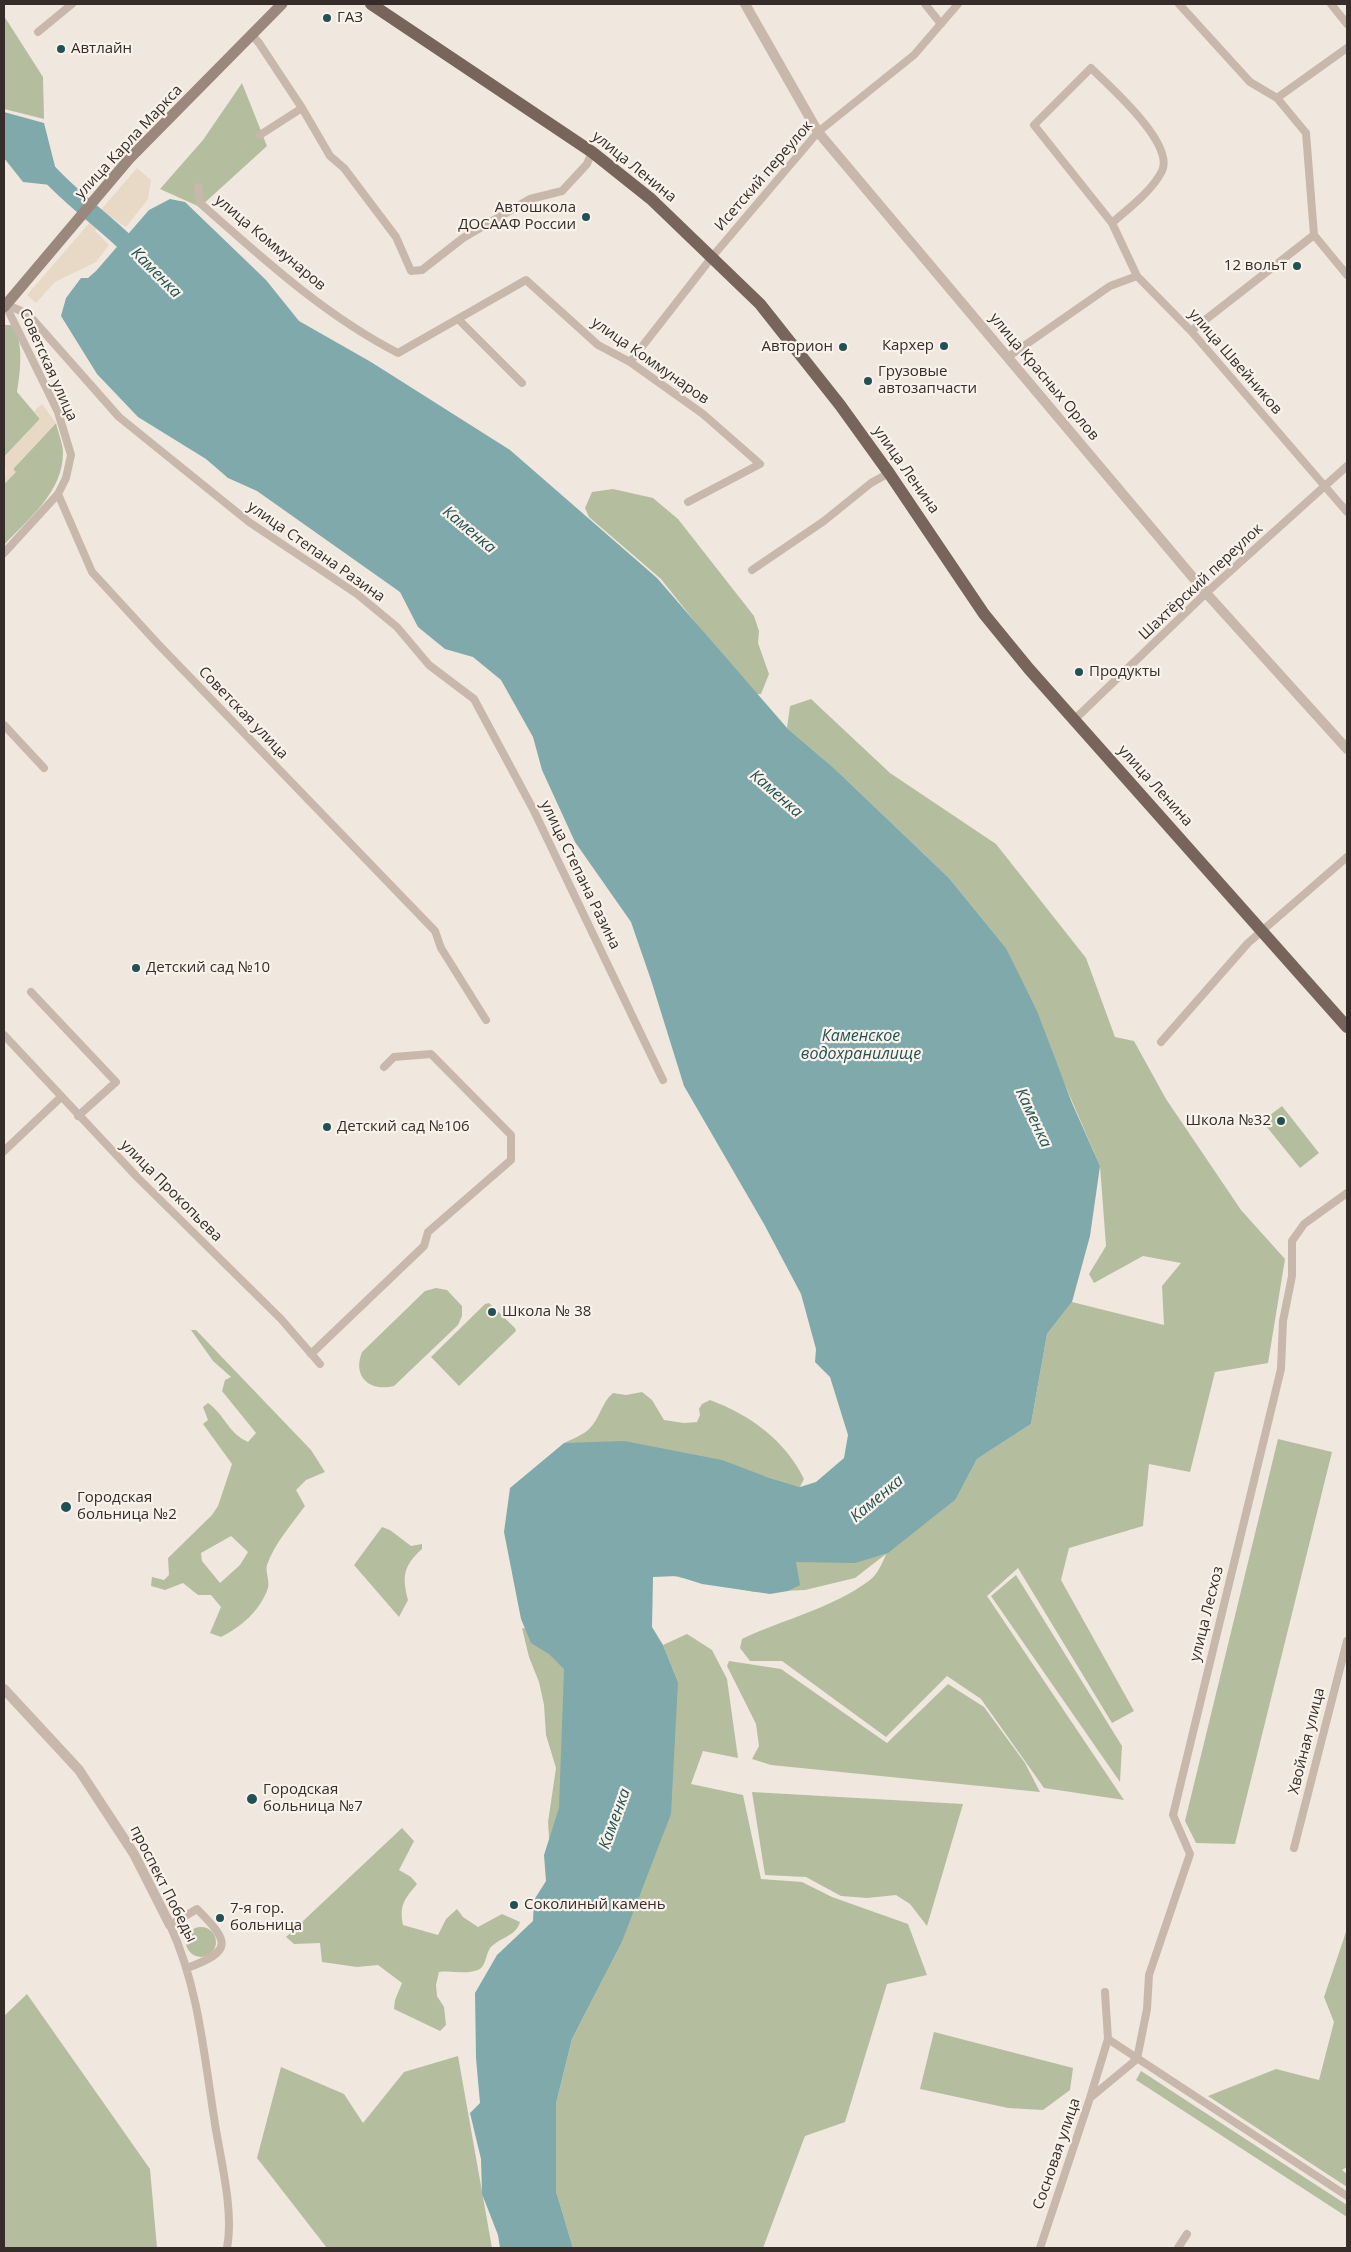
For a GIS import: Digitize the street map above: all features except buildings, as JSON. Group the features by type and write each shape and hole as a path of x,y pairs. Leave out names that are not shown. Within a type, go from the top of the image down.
{"main road":[{"name":"улица Карла Маркса","path":"5,306 129,159 282,4"},
{"name":"улица Ленина","path":"371,4 592,152 651,199 760,304 840,405 889,472 984,614 1029,669 1347,1027"}],"street":[{"path":"38,32 72,4"},
{"name":"улица Красных Орлов","path":"745,4 818,132 1206,593 1347,749"},
{"path":"925,4 941,24"},
{"name":"Исетский переулок","path":"630,362 712,257 818,132 914,55 958,4"},
{"path":"1179,4 1250,82 1277,98 1306,133 1314,235 1347,275"},
{"path":"1331,4 1347,24"},
{"path":"252,35 259,42 302,108 330,156 344,168 396,237 411,271 422,270 463,238 530,199 562,192 587,164 592,152"},
{"path":"1277,98 1347,48"},
{"name":"улица Швейников","path":"1112,223 1156,182 1164,168 1162,150 1137,114 1091,68 1034,125 1112,223 1137,276 1191,331 1347,512"},
{"path":"260,135 302,108"},
{"name":"улица Коммунаров","path":"198,187 200,203 277,271 376,342 398,352 526,280 598,344 630,362 702,414 760,464 688,502"},
{"path":"1191,331 1314,235"},
{"path":"1008,357 1110,286 1137,276"},
{"name":"Советская улица","path":"4,553 58,494 66,478 70,455 58,412 5,306"},
{"name":"улица Степана Разина","path":"5,306 28,314 119,417 249,522 357,594 397,628 429,665 474,699 533,809 663,1080"},
{"path":"458,319 522,383"},
{"name":"Шахтёрский переулок","path":"1075,719 1206,593 1347,466"},
{"path":"752,570 824,521 871,483 889,472"},
{"name":"Советская улица","path":"58,494 92,572 164,651 435,931 441,948 486,1020"},
{"path":"4,725 44,768"},
{"path":"1161,1042 1248,943 1347,857"},
{"path":"32,992 116,1082 78,1116"},
{"name":"улица Прокопьева","path":"4,1035 60,1098 281,1319 320,1364"},
{"path":"311,1354 424,1246 428,1232 511,1160 511,1135 431,1054 394,1057 384,1067"},
{"path":"4,1151 60,1098"},
{"name":"улица Лесхоз","path":"1137,2059 1147,2009 1149,1975 1190,1854 1173,1815 1281,1369 1283,1321 1292,1276 1292,1241 1304,1224 1347,1193"},
{"name":"Хвойная улица","path":"1294,1848 1347,1641"},
{"name":"проспект Победы","path":"4,1689 79,1770 134,1854 170,1925 192,1983 199,2022 224,2175 230,2234 227,2248"},
{"path":"170,1925 197,1909 218,1931 221,1947 217,1954 210,1960 187,1968"},
{"path":"1090,2098 1108,2039 1105,1992"},
{"path":"1108,2039 1347,2196"},
{"name":"Сосновая улица","path":"1040,2248 1090,2098 1137,2059"},
{"path":"1178,2248 1187,2234"}],"green space":[{"path":"4,16 43,77 44,119 4,109"},
{"path":"242,83 267,146 200,207 160,189 203,140"},
{"path":"5,325 11,325 18,338 20,347 17,392 40,419 4,457"},
{"path":"56,423 63,453 57,480 42,504 4,545 4,484 15,472 13,469"},
{"path":"613,489 653,498 678,519 754,616 759,631 758,643 769,674 761,694 752,694 661,579 589,517 585,508 592,492"},
{"path":"811,699 890,773 996,844 1086,958 1115,1037 1134,1041 1166,1099 1241,1210 1285,1259 1268,1363 1215,1372 1190,1472 1149,1464 1143,1526 1069,1548 1061,1580 1134,1711 1112,1723 1018,1568 987,1596 1124,1800 1044,1788 981,1699 947,1676 886,1737 782,1661 750,1661 740,1648 742,1639 824,1606 856,1590 875,1575 886,1554 855,1578 805,1590 755,1592 673,1576 691,1558 956,1499 977,1459 1031,1424 1047,1334 1072,1302 1164,1325 1162,1286 1181,1263 1143,1256 1094,1283 1089,1274 1106,1246 1100,1166 1006,948 949,878 835,769 787,728 790,706"},
{"path":"1282,1106 1319,1153 1300,1168 1262,1121"},
{"path":"436,1288 447,1290 462,1306 462,1316 458,1325 394,1386 377,1387 365,1381 359,1369 362,1352 425,1291"},
{"path":"489,1303 516,1331 459,1386 431,1357 485,1304"},
{"path":"191,1330 196,1330 311,1450 325,1472 306,1480 296,1490 305,1506 270,1557 267,1565 268,1588 260,1604 243,1623 221,1637 210,1633 221,1607 211,1595 198,1595 183,1583 165,1590 151,1586 152,1577 164,1580 169,1575 168,1558 212,1515 218,1506 232,1464 203,1424 208,1420 203,1407 208,1403 235,1433 248,1442 256,1433 222,1391 225,1380 231,1377 213,1361","holes":["231,1536 248,1552 240,1565 220,1583 202,1561 201,1553"]},
{"path":"642,1392 652,1400 664,1420 684,1423 697,1422 700,1415 699,1409 702,1404 710,1400 739,1413 765,1430 787,1452 804,1479 800,1487 767,1477 564,1443 581,1435 593,1425 606,1401 613,1393 626,1395"},
{"path":"1278,1439 1332,1452 1235,1844 1196,1843 1185,1821"},
{"path":"382,1527 390,1530 411,1546 422,1544 422,1549 411,1561 406,1572 405,1585 408,1600 399,1617 354,1565"},
{"path":"1016,1575 1122,1746 1120,1782 991,1596"},
{"path":"522,1628 529,1629 568,1653 565,1798 550,1852 548,1822 556,1768 546,1735 544,1705 539,1682 529,1657"},
{"path":"687,1634 712,1650 727,1679 738,1758 703,1751 691,1784 743,1795 761,1879 802,1882 832,1897 908,1924 927,1975 887,1984 845,2122 805,2136 763,2248 573,2248 556,2191 556,2104 572,2039 621,1944 678,1682 663,1645"},
{"path":"729,1661 781,1669 887,1743 948,1684 984,1707 1025,1763 1040,1792 771,1765 752,1759 759,1746 756,1724 727,1666"},
{"path":"752,1792 963,1804 927,1926 910,1904 896,1895 867,1898 841,1896 806,1877 765,1875"},
{"path":"402,1828 414,1841 399,1870 411,1877 417,1884 404,1902 402,1912 403,1925 438,1935 446,1919 457,1909 463,1917 478,1927 502,1914 520,1922 512,1933 491,1947 483,1966 478,1970 439,1972 436,1985 437,1996 444,2007 446,2025 440,2031 394,2009 395,2000 402,1983 378,1965 357,1967 322,1962 320,1943 294,1944 286,1937"},
{"path":"201,1927 212,1931 216,1942 212,1953 201,1957 190,1953 186,1942 190,1931"},
{"path":"1347,1929 1347,2167 1342,2170 1347,2174 1347,2187 1208,2096 1276,2069 1319,2080 1334,2022 1324,1997"},
{"path":"27,1994 150,2169 157,2248 4,2248 4,2016"},
{"path":"934,2032 1073,2068 1070,2090 1043,2110 1008,2108 920,2089"},
{"path":"458,2056 492,2248 327,2248 257,2158 281,2067 344,2094 363,2123 404,2072"},
{"path":"1141,2071 1347,2205 1347,2217 1136,2080"}],"shaded area":[{"path":"137,168 151,180 148,199 126,227 108,215 95,231 109,245 96,262 55,282 36,303 27,295"},
{"path":"42,404 56,423 13,469 16,472 4,484 6,472 4,457 40,419 34,411"}],"water":[{"path":"4,112 44,123 60,186 23,182 4,158"},
{"name":"Каменское водохранилище","path":"170,199 185,202 266,280 299,321 371,362 510,450 657,578 787,728 835,769 949,878 1006,948 1037,1011 1072,1103 1100,1166 1090,1236 1072,1302 1047,1334 1031,1424 977,1459 956,1499 888,1553 855,1563 796,1562 800,1585 788,1591 770,1594 702,1584 677,1576 653,1577 652,1627 663,1645 678,1682 671,1814 621,1944 572,2039 556,2104 556,2191 573,2248 500,2248 498,2235 482,2194 481,2159 470,2113 480,2103 476,2058 475,1993 497,1955 533,1921 534,1900 546,1881 544,1855 559,1808 564,1669 549,1654 531,1643 521,1619 504,1532 510,1488 564,1443 624,1441 722,1460 800,1487 816,1482 844,1458 848,1435 830,1377 815,1362 816,1349 801,1294 764,1224 684,1086 631,922 575,842 542,770 533,737 501,680 473,657 445,649 418,627 400,592 257,491 228,478 206,459 138,417 97,374 61,316 66,298 81,278 88,278 96,271 149,210"}],"waterway":[{"name":"Каменка","path":"45,169 67,192 138,255"}],"place":[{"name":"ГАЗ","path":"327,18"},
{"name":"Автлайн","path":"61,49"},
{"name":"Автошкола ДОСААФ России","path":"586,217"},
{"name":"12 вольт","path":"1297,266"},
{"name":"Кархер","path":"944,346"},
{"name":"Авторион","path":"843,347"},
{"name":"Грузовые автозапчасти","path":"868,381"},
{"name":"Продукты","path":"1079,672"},
{"name":"Детский сад №10","path":"136,968"},
{"name":"Школа №32","path":"1281,1121"},
{"name":"Детский сад №106","path":"327,1127"},
{"name":"Школа № 38","path":"492,1312"},
{"name":"Городская больница №2","path":"66,1507"},
{"name":"Городская больница №7","path":"252,1799"},
{"name":"Соколиный камень","path":"514,1905"},
{"name":"7-я гор. больница","path":"220,1918"}]}
